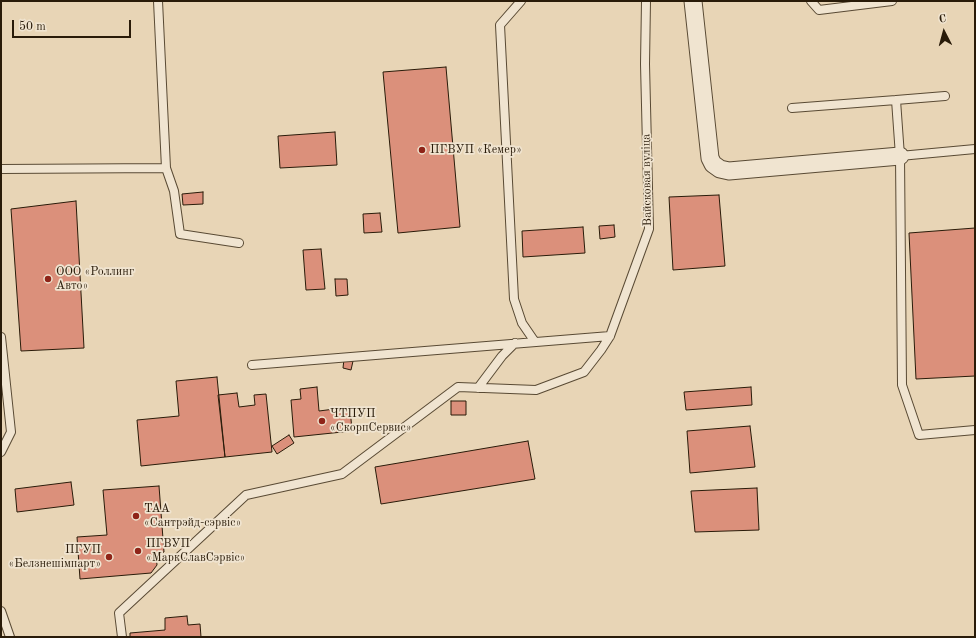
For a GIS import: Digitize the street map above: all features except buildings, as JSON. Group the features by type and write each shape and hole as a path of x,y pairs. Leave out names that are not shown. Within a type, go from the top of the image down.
{"street":[{"path":"693,1 710,158 712,164 720,169 729,171 900,156"}],"lane":[{"path":"158,1 166,168 174,191 180,234 239,243"},
{"path":"521,1 500,25 514,299 522,323 535,342"},
{"name":"Вайсковая вуліца","path":"122,637 119,613 246,496 342,474 458,387 536,390 584,372 610,336 649,229 645,64 646,1"},
{"path":"811,1 819,10 892,1"},
{"path":"792,108 945,96"},
{"path":"896,100 900,156 902,385 919,435 975,430"},
{"path":"900,156 975,149"},
{"path":"1,168 166,168"},
{"path":"252,365 610,336"},
{"path":"1,337 11,432 1,452"},
{"path":"478,388 502,356 515,343"},
{"path":"1,611 10,637"}],"place":[{"name":"ПГВУП «Кемер»","path":"422,150"},
{"name":"ООО «Роллинг Авто»","path":"48,279"},
{"name":"ЧТПУП «СкорпСервис»","path":"322,421"},
{"name":"ТАА «Сантрэйд-сэрвіс»","path":"136,516"},
{"name":"ПГВУП «МаркСлавСэрвіс»","path":"138,551"},
{"name":"ПГУП «Белзнешімпарт»","path":"109,557"}]}
